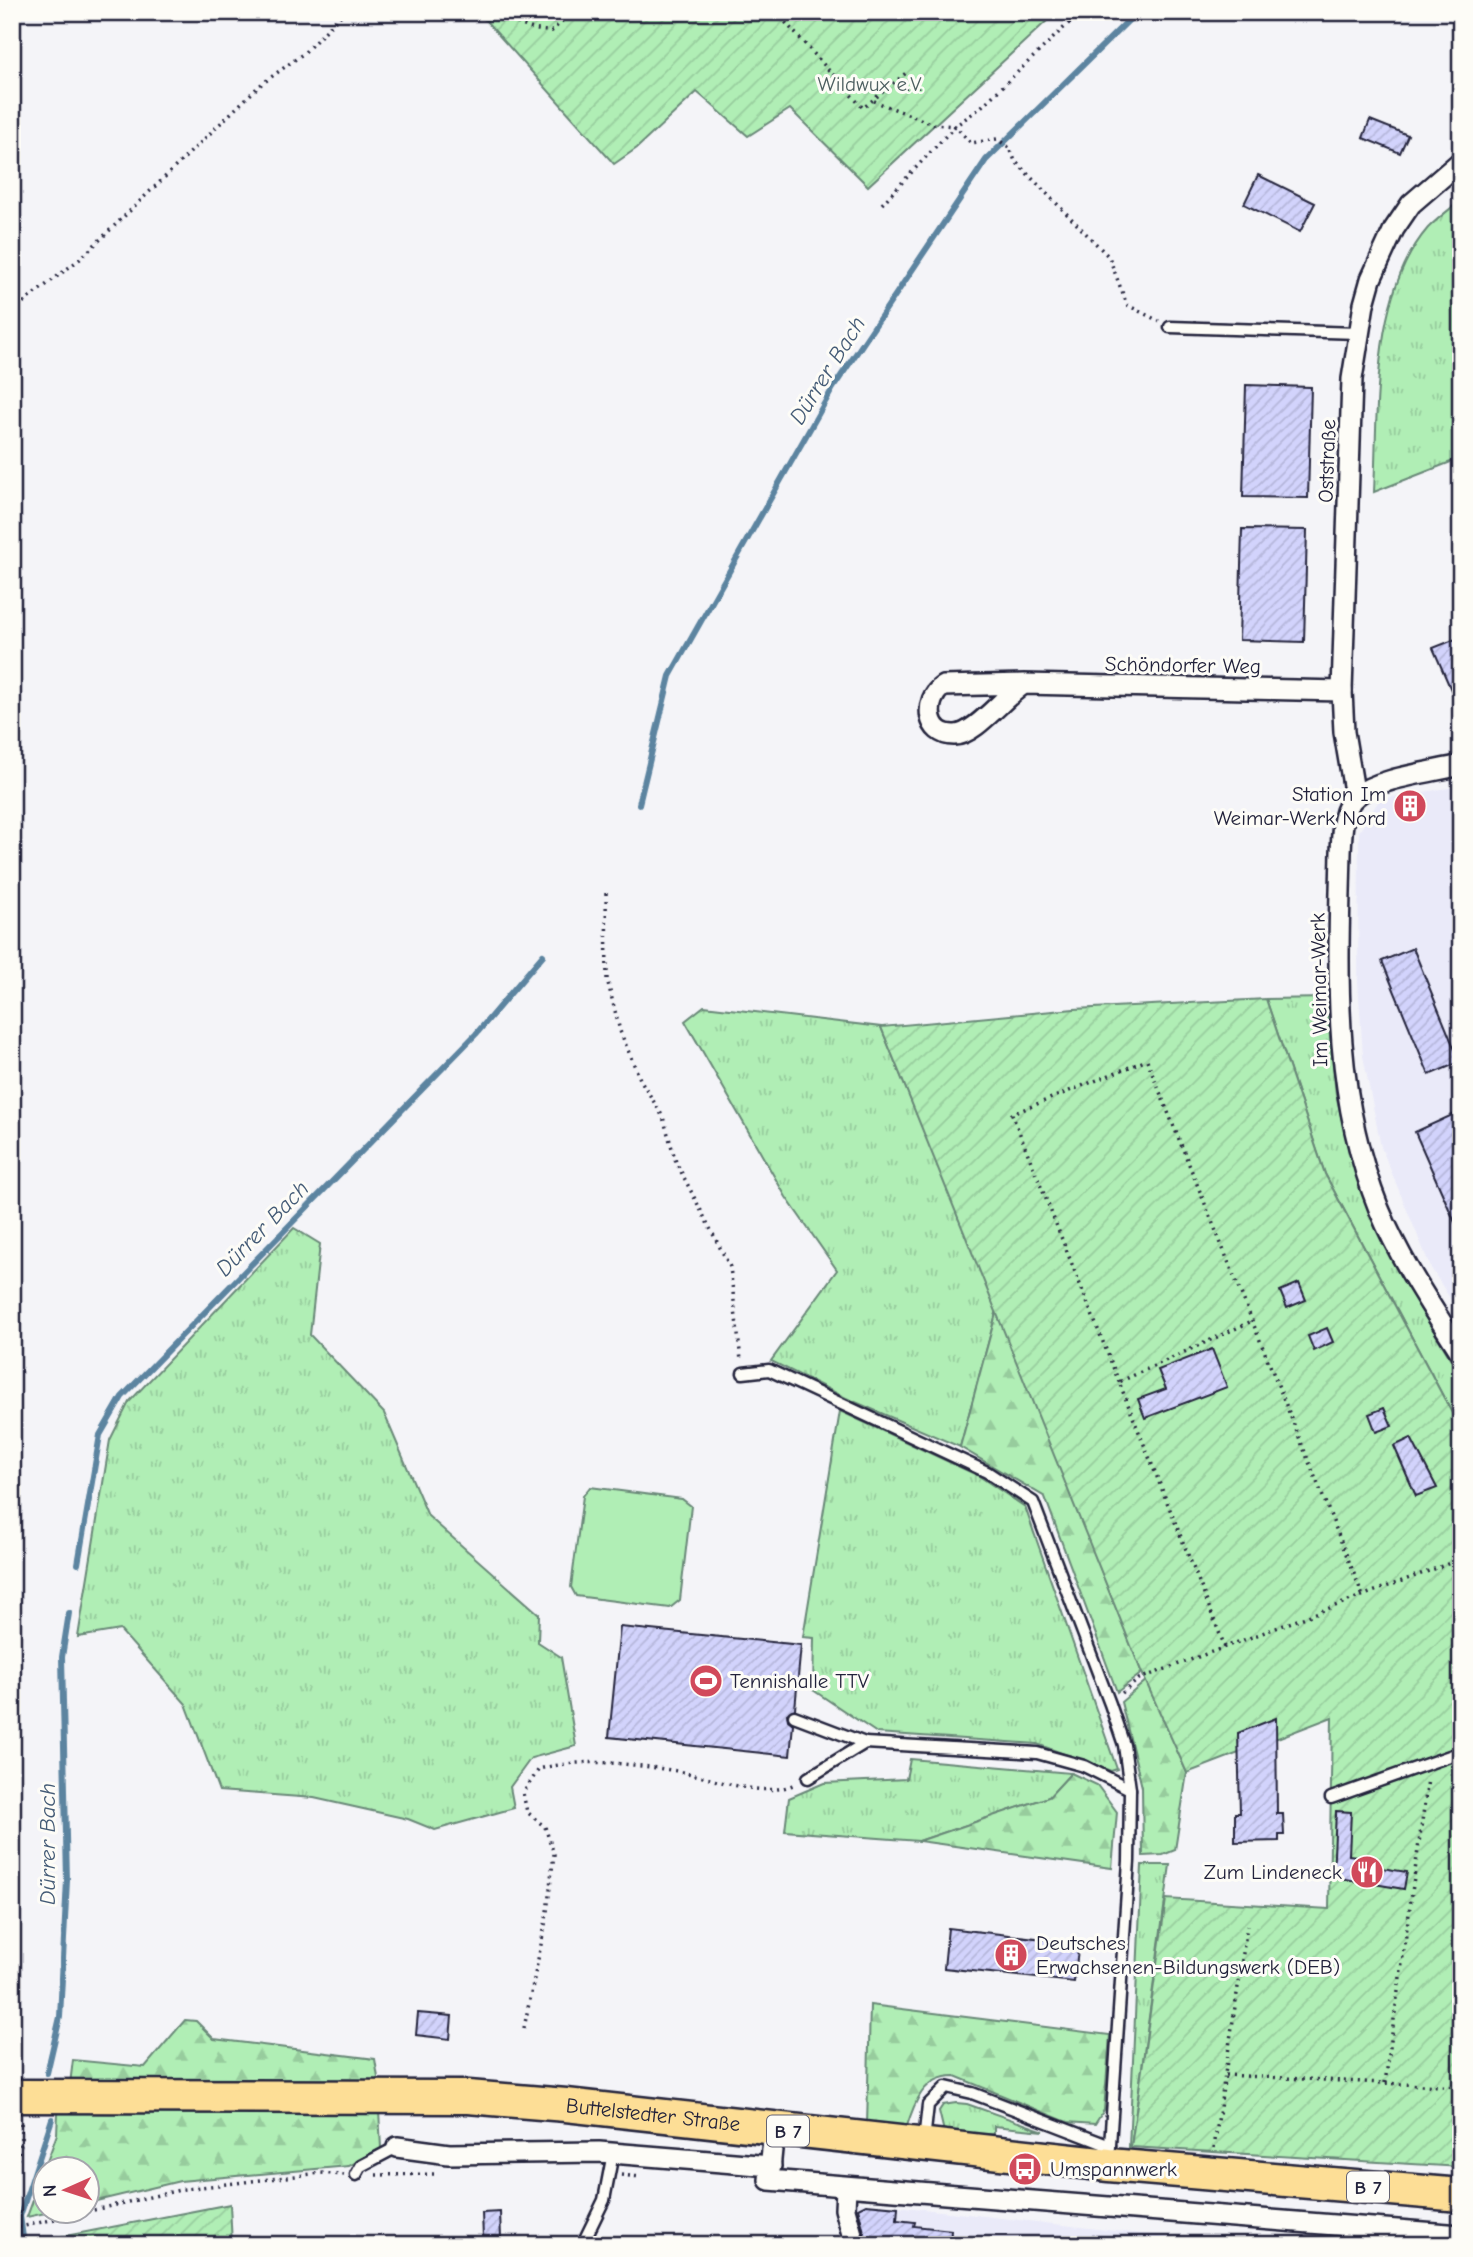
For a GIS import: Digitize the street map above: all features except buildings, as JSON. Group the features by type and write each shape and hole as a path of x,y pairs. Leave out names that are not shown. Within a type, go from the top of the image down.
{"main road":[{"name":"Buttelstedter Straße","path":"17,2096 468,2097 566,2105 924,2145 1109,2155 1461,2194"}],"street":[{"name":"Oststraße","path":"1355,796 1345,741 1342,691 1352,379 1358,333 1371,279 1394,229 1411,204 1461,161"},
{"name":"Schöndorfer Weg","path":"1024,684 1342,691"},
{"path":"1355,796 1396,780 1461,765"},
{"name":"Im Weimar-Werk","path":"1355,796 1342,828 1341,852 1338,1016 1345,1086 1353,1125 1380,1210 1414,1279 1461,1353"},
{"path":"774,2129 769,2180 1461,2235"},
{"name":"Buttelstedter Straße","path":"397,2147 449,2154 612,2153 771,2166"},
{"path":"846,2188 845,2209 855,2245"}],"lane":[{"path":"1170,327 1358,333"},
{"path":"743,1373 769,1370 987,1472 1033,1502 1124,1745 1130,1789 1126,1913 1109,2155 972,2093 946,2087 928,2105 924,2145"},
{"path":"794,1716 865,1742 1037,1753 1084,1766 1130,1789"},
{"path":"808,1778 865,1742"},
{"path":"1331,1798 1461,1752"},
{"path":"356,2175 361,2166 397,2147"},
{"path":"582,2245 604,2200 612,2153"}],"path":[{"path":"12,311 80,258 259,86 304,53 344,12"},
{"path":"499,12 524,28 538,31 552,31 571,12"},
{"path":"776,12 863,108 906,73"},
{"path":"882,205 955,126 980,108 1069,23 1085,12"},
{"path":"1069,23 1072,13"},
{"path":"874,101 933,124 955,126 971,143 999,141 1015,161 1109,257 1127,304 1170,327"},
{"path":"606,893 607,979 620,1031 640,1079 663,1118 676,1162 730,1267 743,1373"},
{"path":"1224,1647 1012,1114 1147,1060 1363,1595"},
{"path":"1119,1382 1252,1321"},
{"path":"1110,1704 1139,1679 1461,1559"},
{"path":"524,2028 546,1920 554,1854 545,1827 527,1812 523,1793 539,1769 568,1761 615,1763 679,1771 763,1789 788,1788 808,1778"},
{"path":"1385,2083 1430,1763"},
{"path":"1213,2157 1247,1926"},
{"path":"1225,2075 1461,2087"},
{"path":"12,2180 21,2144 17,2096"},
{"path":"12,2229 184,2189 321,2173 440,2174"}],"shaded area":[{"path":"1461,786 1461,1316 1431,1268 1381,1147 1363,1056 1358,982 1359,832 1380,799"},
{"path":"852,2201 1168,2237 1168,2245 860,2245"}],"green space":[{"name":"Wildwux e.V.","path":"478,12 1043,12 1049,19 868,186 790,109 748,136 697,92 637,148 614,164"},
{"path":"1461,200 1461,458 1374,492 1381,354 1396,286 1409,255 1428,228"},
{"path":"1326,998 1336,1094 1349,1151 1375,1225 1406,1285 1461,1376 1461,1430 1325,1174 1266,999"},
{"path":"1266,999 1325,1174 1461,1430 1461,2167 1131,2147 1166,1899 1329,1909 1332,1717 1187,1773 1142,1673 881,1027 1074,1009"},
{"path":"704,1006 881,1027 997,1310 960,1447 846,1398 771,1361 837,1270 786,1197 685,1021"},
{"path":"294,1228 320,1244 310,1335 384,1413 428,1516 539,1614 538,1642 561,1657 576,1746 531,1758 510,1787 514,1808 435,1830 408,1819 314,1798 219,1791 186,1704 120,1630 78,1637 110,1440 129,1402"},
{"path":"997,1310 1142,1673 1117,1692 1045,1497 960,1447"},
{"path":"840,1411 979,1476 1025,1507 1117,1769 1111,1771 1037,1744 877,1733 813,1690 814,1638 803,1637"},
{"path":"590,1487 682,1499 691,1506 680,1600 670,1608 576,1596 571,1587 583,1496"},
{"path":"1147,1680 1187,1773 1175,1850 1163,1855 1143,1856 1142,1787 1121,1702"},
{"path":"910,1759 1071,1773 1049,1797 919,1841 785,1831 789,1798 824,1783 906,1779"},
{"path":"1071,1773 1097,1785 1117,1812 1112,1868 919,1841 1049,1797"},
{"path":"1142,1865 1170,1865 1129,2147"},
{"path":"870,2005 1110,2035 1104,2110 1095,2124 1067,2122 955,2076 944,2077 928,2086 917,2101 906,2129 867,2126"},
{"path":"185,2020 196,2021 214,2039 375,2059 379,2084 70,2084 73,2060 145,2067"},
{"path":"967,2104 1044,2131 994,2126 994,2134 958,2136 944,2132 939,2111 943,2105"},
{"path":"379,2111 381,2148 349,2166 180,2181 102,2200 102,2156 49,2156 57,2134 58,2113"},
{"path":"32,2203 32,2216 27,2217"},
{"path":"230,2204 232,2245 50,2245 50,2239"}],"waterway":[{"name":"Dürrer Bach","path":"639,804 670,676 833,388 986,160 1137,12"},
{"name":"Dürrer Bach","path":"78,1564 100,1435 122,1397 476,1034 543,955"},
{"name":"Dürrer Bach","path":"47,2073 60,2017 67,1880 62,1657 69,1613"},
{"name":"Dürrer Bach","path":"24,2245 20,2216 52,2119"}],"place":[{"name":"Station Im Weimar-Werk Nord","path":"1410,806"},
{"name":"Tennishalle TTV","path":"706,1681"},
{"name":"Zum Lindeneck","path":"1367,1872"},
{"name":"Deutsches Erwachsenen-Bildungswerk (DEB)","path":"1011,1955"},
{"name":"Umspannwerk","path":"1025,2169"}]}
